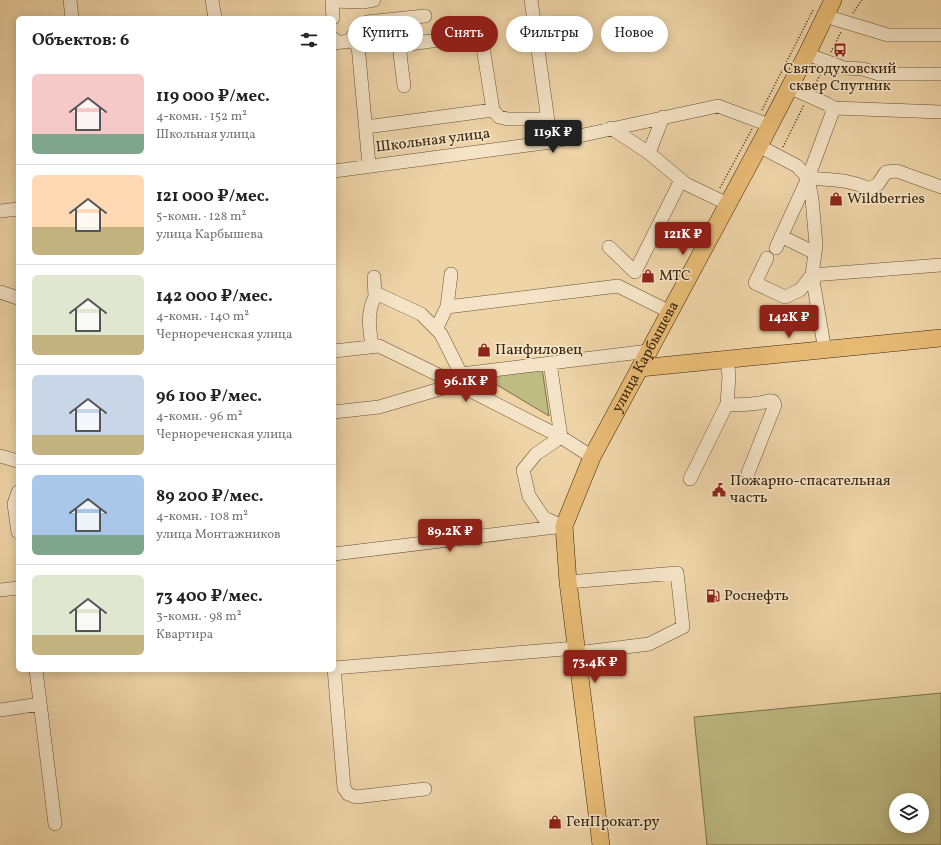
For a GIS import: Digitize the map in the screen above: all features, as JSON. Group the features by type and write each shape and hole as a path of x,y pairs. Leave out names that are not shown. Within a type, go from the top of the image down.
{"main road":[{"name":"улица Карбышева","path":"564,526 592,457 670,312 721,201 759,146 763,123 789,87 807,54 820,10 833,0"},
{"path":"640,368 941,338"},
{"path":"564,526 568,582 601,845"}],"street":[{"path":"70,0 72,16"},
{"path":"212,0 215,16"},
{"path":"333,16 331,1 363,2 374,0"},
{"path":"531,0 551,142"},
{"path":"820,10 846,22 888,35 941,35"},
{"path":"404,86 400,54 402,47 409,44 461,37 468,38 480,43 483,47 493,110 500,117 548,118"},
{"path":"336,43 348,41"},
{"path":"359,52 369,165"},
{"path":"807,54 844,68 863,69 879,74 941,74"},
{"path":"789,87 834,108 941,112"},
{"name":"Школьная улица","path":"336,171 369,165 551,142 718,106 763,123"},
{"path":"776,248 808,178 834,108"},
{"path":"366,128 493,110"},
{"path":"649,152 663,118"},
{"path":"611,128 649,152 686,184 721,201"},
{"path":"759,146 797,166 808,178 812,199 816,245 812,275 825,350"},
{"path":"808,178 857,183 869,189 878,184 886,172 897,172 941,187"},
{"path":"609,247 635,272 681,180"},
{"path":"0,211 16,209"},
{"path":"781,236 815,253"},
{"path":"767,258 755,282 785,297 800,290 812,275 941,265"},
{"path":"436,329 446,307 450,274"},
{"path":"372,347 369,314 371,304 375,297 374,277"},
{"path":"446,307 618,286 670,312"},
{"path":"0,292 16,297"},
{"path":"375,297 380,295 384,296 421,314 442,334 459,379"},
{"path":"336,351 379,346 459,379 561,437 592,457"},
{"path":"336,412 379,407 459,379 550,363 649,351"},
{"path":"690,479 727,404 729,376 727,360"},
{"path":"550,363 561,437"},
{"path":"727,404 737,406 769,400 773,401 775,405 748,472"},
{"path":"561,437 536,454 523,470 529,496 544,518 564,526"},
{"path":"0,456 16,460"},
{"path":"16,498 14,504 16,518"},
{"path":"336,554 564,526"},
{"path":"336,668 577,651 649,644 683,627 677,573 568,582"},
{"path":"0,590 16,588"},
{"path":"36,672 55,824"},
{"path":"334,672 344,788 348,794 356,797 425,789"},
{"path":"0,710 40,704"}],"path":[{"path":"778,156 846,22 862,0"},
{"path":"721,201 763,123 820,10"}],"shaded area":[{"path":"542,368 549,416 482,376"},
{"path":"941,693 941,845 707,845 694,717"}],"place":[{"name":"Святодуховский сквер Спутник","path":"840,50"},
{"name":"Wildberries","path":"836,199"},
{"name":"МТС","path":"648,276"},
{"name":"Панфиловец","path":"484,350"},
{"name":"Пожарно-спасательная часть","path":"719,490"},
{"name":"Роснефть","path":"713,596"},
{"name":"ГенПрокат.ру","path":"555,822"}]}
